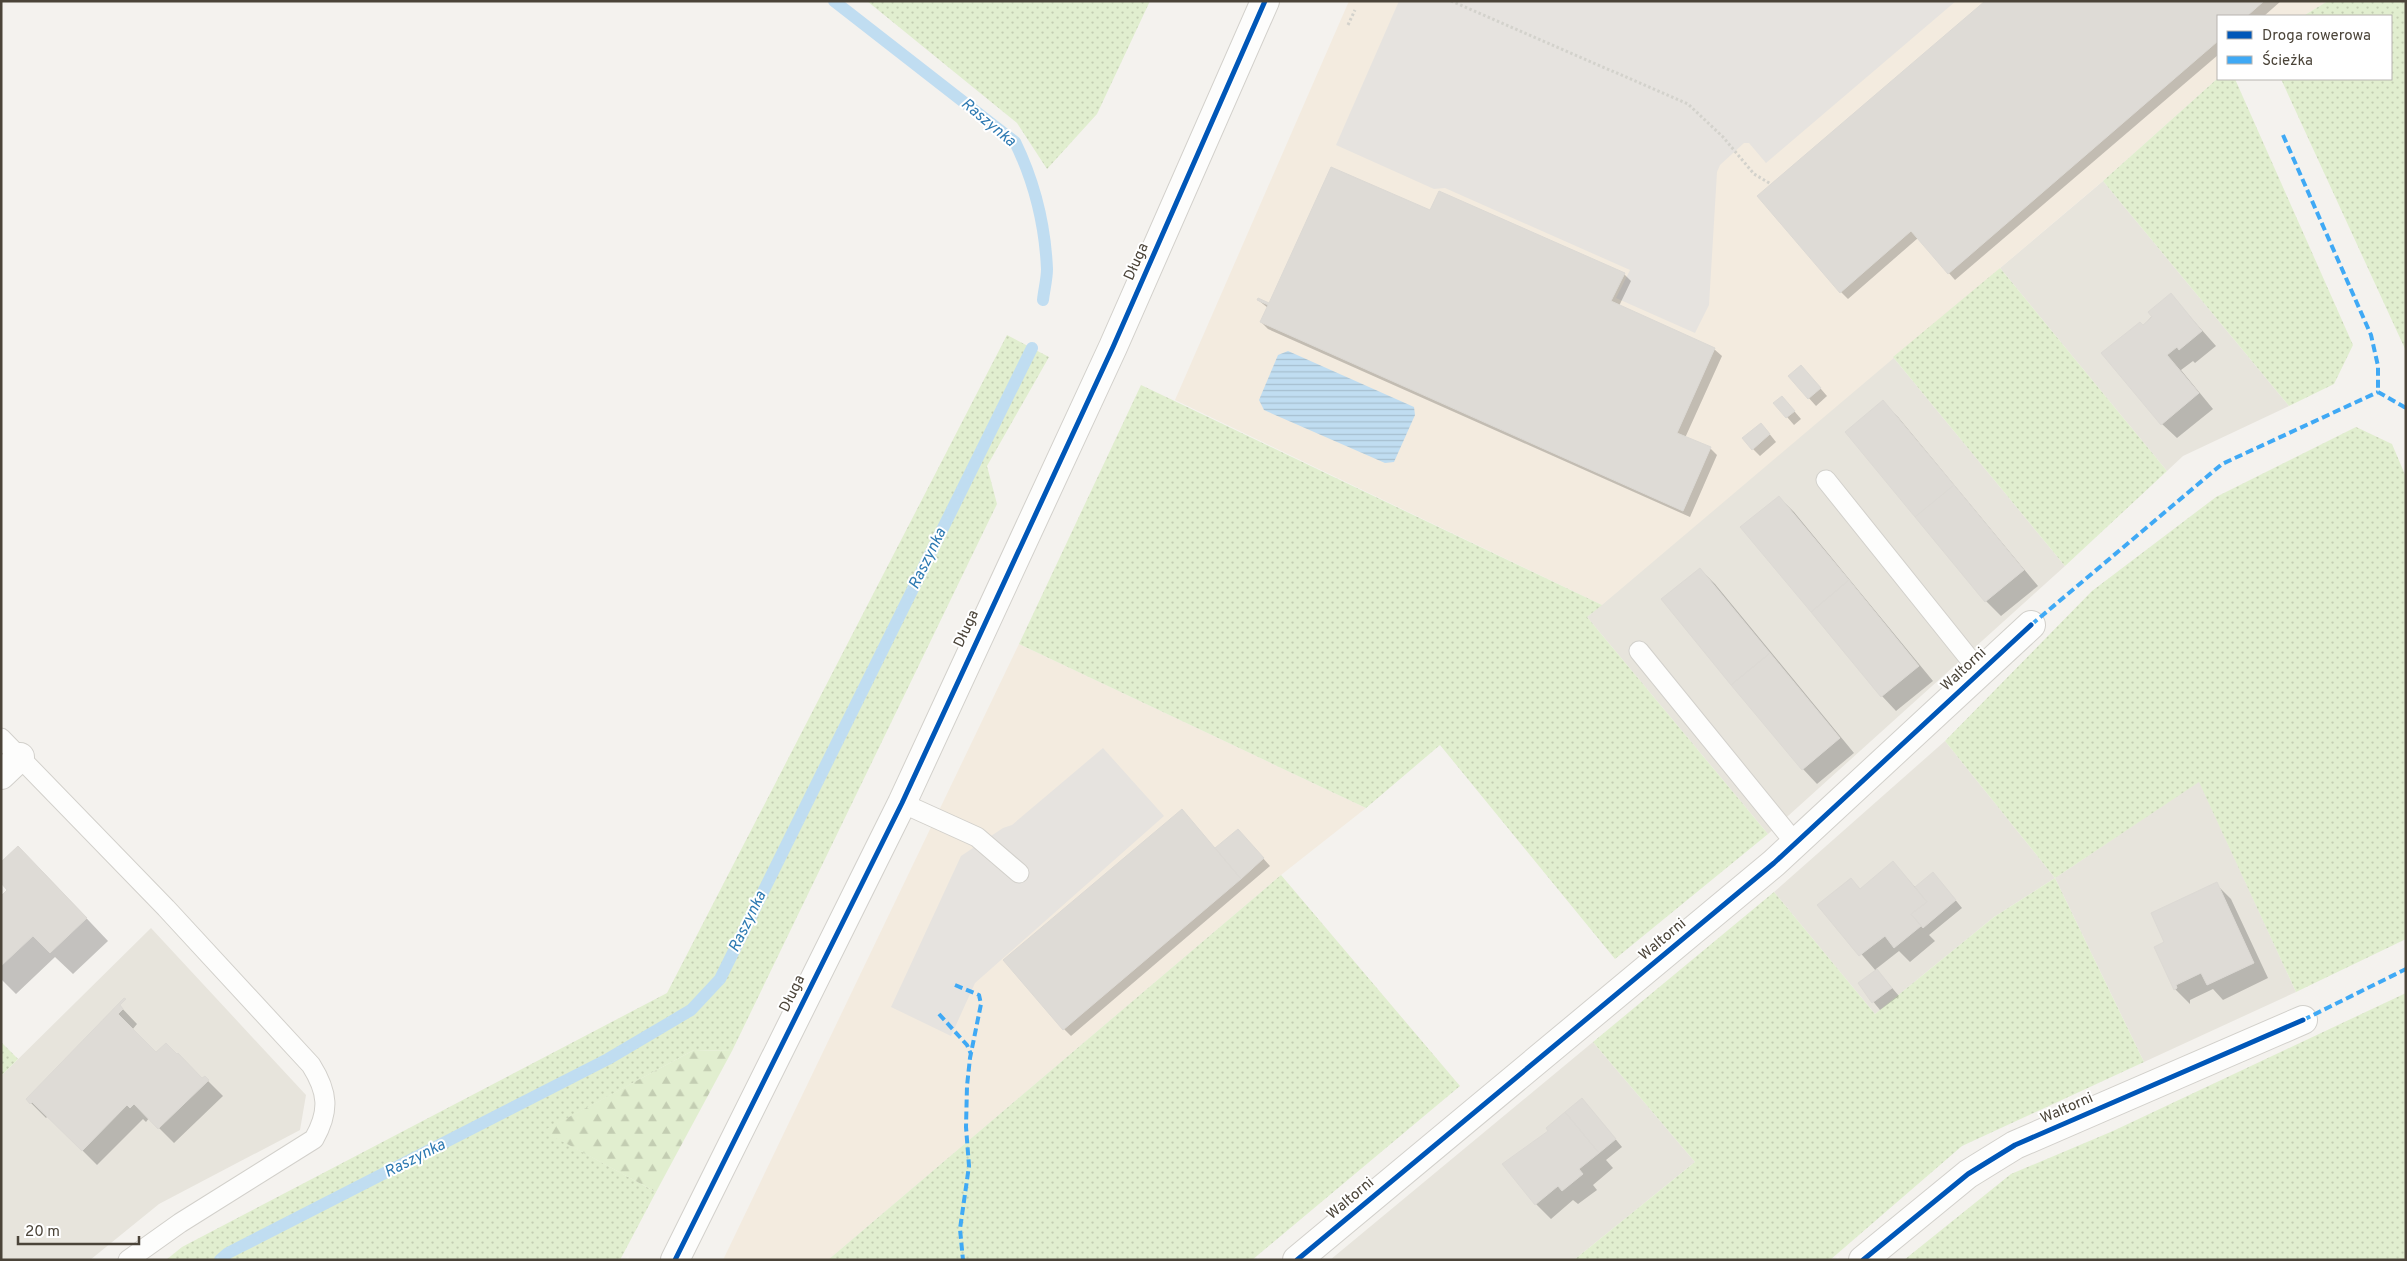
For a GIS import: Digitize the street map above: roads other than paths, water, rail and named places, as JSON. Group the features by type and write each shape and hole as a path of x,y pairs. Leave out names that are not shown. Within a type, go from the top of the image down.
{"street":[{"name":"Długa","path":"675,1260 902,803 1112,347 1265,1"},
{"name":"Waltorni","path":"1297,1260 1796,844 2031,625"},
{"name":"Waltorni","path":"1863,1260 1968,1174 2015,1145 2303,1020"}],"lane":[{"path":"1826,480 1980,672"},
{"path":"1639,651 1796,844"},
{"path":"7,756 166,908 311,1065 319,1077 326,1098 324,1123 314,1139 180,1223 128,1260"},
{"path":"902,803 977,837 1020,873"}],"water":[{"path":"1288,351 1414,407 1415,415 1394,462 1385,463 1264,410 1259,400 1278,355"}],"waterway":[{"name":"Raszynka","path":"834,1 1015,142 1033,188 1044,236 1047,277 1043,300"},
{"name":"Raszynka","path":"220,1260 228,1253 608,1059 691,1010 720,979 1032,348"}]}
